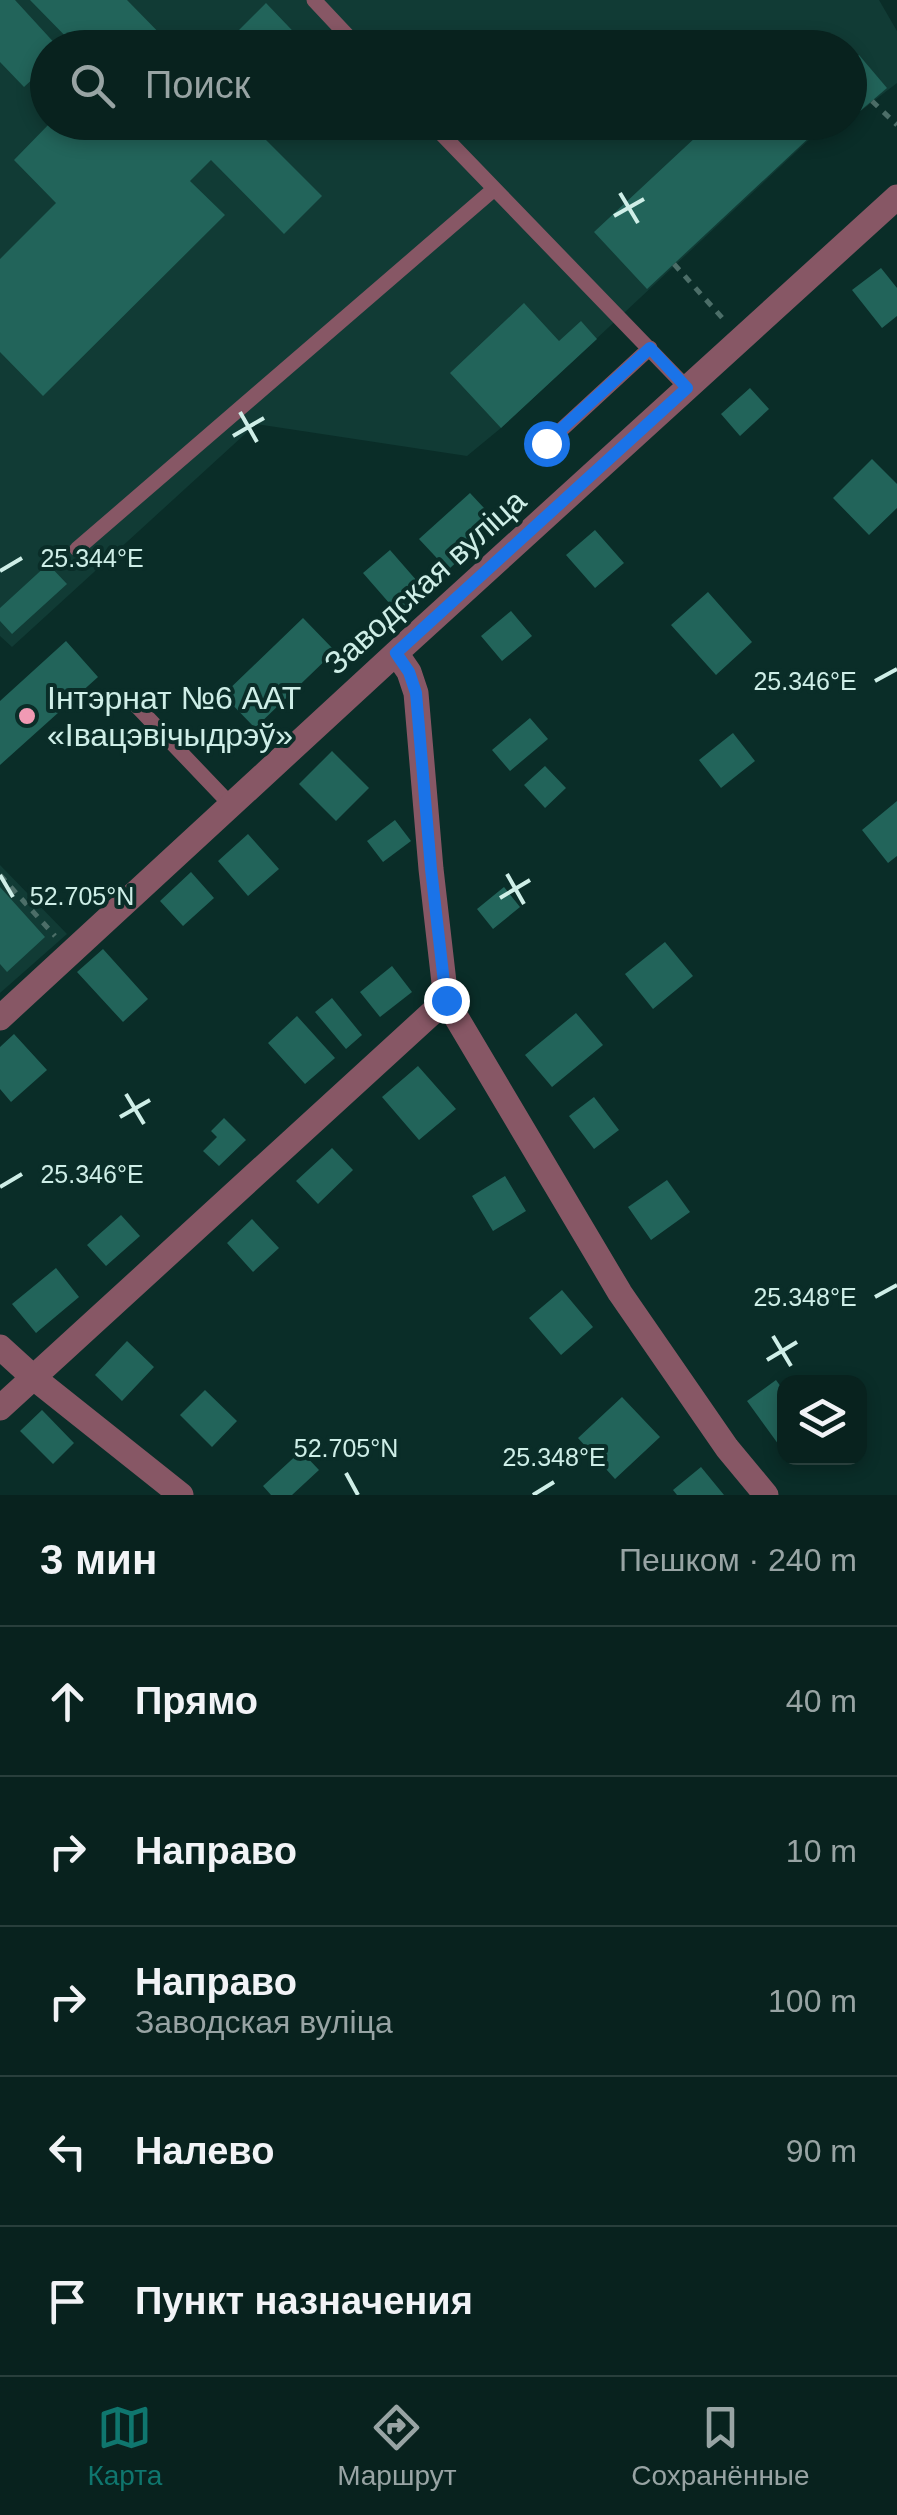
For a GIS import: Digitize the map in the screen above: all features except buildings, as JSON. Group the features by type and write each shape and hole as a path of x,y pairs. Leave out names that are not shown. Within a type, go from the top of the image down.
{"street":[{"name":"Заводская вуліца","path":"0,1018 897,197"},
{"path":"396,653 409,672 416,693 446,1000 620,1293 726,1448 766,1495"},
{"path":"0,1408 446,1000"},
{"path":"0,1347 182,1495"}],"lane":[{"path":"314,0 342,30"},
{"path":"447,140 687,388"},
{"path":"77,550 493,190"},
{"path":"546,443 650,348"},
{"path":"129,698 231,805"}],"path":[{"path":"872,101 897,124"},
{"path":"674,264 728,324"},
{"path":"0,876 70,954"}],"shaded area":[{"path":"0,0 879,0 897,31 897,83 867,106 867,30 30,30 30,140 809,140 467,456 256,424 12,647 0,636"},
{"path":"0,865 67,934 0,993"}],"place":[{"name":"Інтэрнат №6 ААТ «Івацэвічыдрэў»","path":"27,716"}],"route":[{"path":"446,1000 416,693 409,672 396,653 687,388 650,348 546,443"}]}
